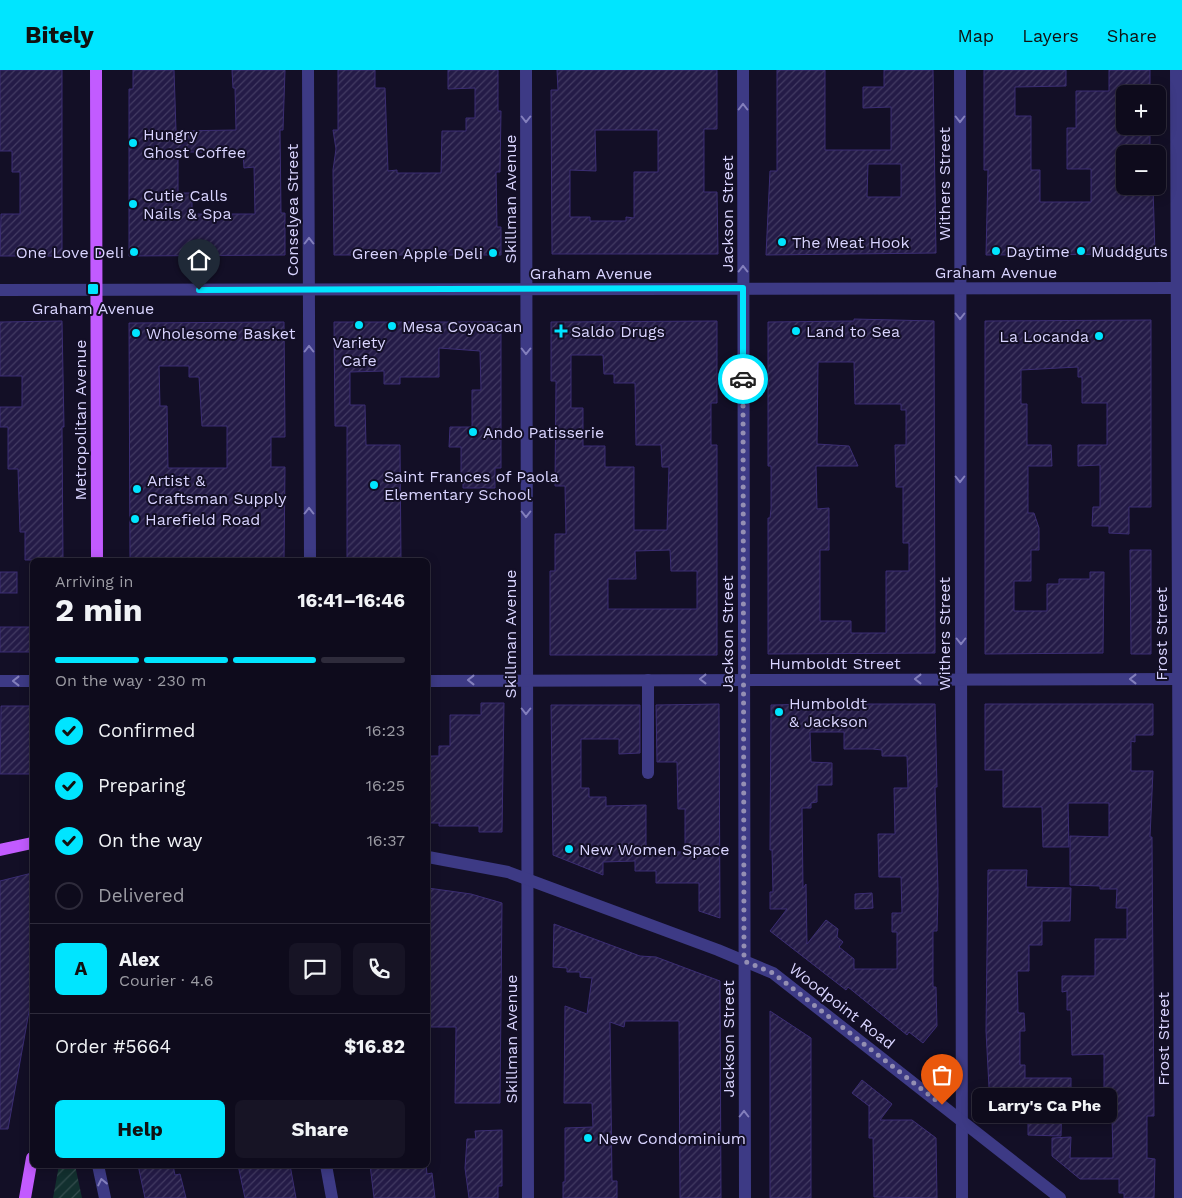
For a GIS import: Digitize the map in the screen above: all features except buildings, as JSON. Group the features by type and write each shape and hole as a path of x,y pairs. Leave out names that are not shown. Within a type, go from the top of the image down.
{"main road":[{"name":"Metropolitan Avenue","path":"96,70 97,558"},
{"path":"0,850 30,843"},
{"path":"25,1198 30,1168"}],"street":[{"name":"Conselyea Street","path":"308,70 310,558"},
{"name":"Skillman Avenue","path":"526,70 528,1198"},
{"name":"Jackson Street","path":"743,70 744,1198"},
{"name":"Withers Street","path":"960,70 962,1198"},
{"name":"Frost Street","path":"1176,70 1179,288 1180,1198"},
{"name":"Graham Avenue","path":"0,290 1179,288"},
{"name":"Humboldt Street","path":"430,681 1180,679"},
{"path":"648,680 648,773"},
{"path":"0,682 30,682"},
{"name":"Woodpoint Road","path":"430,857 508,872 773,973 1060,1198"},
{"path":"99,1168 105,1198"},
{"path":"327,1168 332,1198"}],"green space":[{"path":"58,1168 76,1168 82,1198 53,1198"}],"way so far":[{"path":"743,379 744,961 773,973 942,1105"}],"place":[{"name":"Hungry Ghost Coffee","path":"133,143"},
{"name":"Cutie Calls Nails & Spa","path":"133,204"},
{"name":"The Meat Hook","path":"782,242"},
{"name":"Daytime","path":"996,251"},
{"name":"Muddguts","path":"1081,251"},
{"name":"One Love Deli","path":"134,252"},
{"name":"Green Apple Deli","path":"493,253"},
{"name":"Graham Avenue","path":"93,289"},
{"name":"Variety Cafe","path":"359,325"},
{"name":"Mesa Coyoacan","path":"392,326"},
{"name":"Saldo Drugs","path":"561,331"},
{"name":"Land to Sea","path":"796,331"},
{"name":"Wholesome Basket","path":"136,333"},
{"name":"La Locanda","path":"1099,336"},
{"name":"Ando Patisserie","path":"473,432"},
{"name":"Saint Frances of Paola Elementary School","path":"374,485"},
{"name":"Artist & Craftsman Supply","path":"137,489"},
{"name":"Harefield Road","path":"135,519"},
{"name":"Humboldt & Jackson","path":"779,712"},
{"name":"New Women Space","path":"569,849"},
{"name":"Larry's Ca Phe","path":"942,1105"},
{"name":"New Condominium","path":"588,1138"}],"route":[{"path":"199,290 743,288 743,379"}]}
